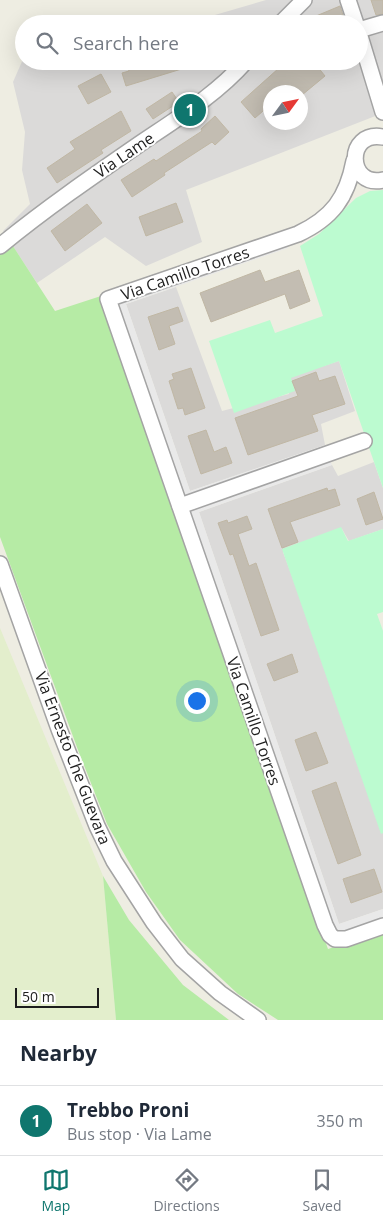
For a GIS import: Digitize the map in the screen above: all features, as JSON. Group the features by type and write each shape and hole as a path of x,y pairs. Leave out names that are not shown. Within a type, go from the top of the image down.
{"street":[{"path":"289,15 304,0"},
{"path":"348,0 353,15"},
{"path":"368,29 383,23"},
{"path":"368,60 382,103 377,137"},
{"name":"Via Lame","path":"0,246 87,180 190,110 218,88 237,70"},
{"name":"Via Camillo Torres","path":"377,137 366,139 357,148 352,176 344,195 330,213 315,226 298,234 108,300 320,913 330,935 335,940 346,939 383,926"},
{"path":"354,161 360,174 366,179 378,181"},
{"name":"Via Camillo Torres","path":"344,195 355,188 378,181"},
{"path":"180,506 364,441"},
{"name":"Via Ernesto Che Guevara","path":"0,564 66,747 97,826 114,861 154,923 182,958 220,993 258,1020"}],"shaded area":[{"path":"266,0 383,0 383,113 186,190 202,242 146,266 105,237 37,283 3,231 30,204 22,170 25,132 13,82 18,70 368,70 368,15 215,15"},
{"path":"288,243 288,248 126,304 190,491 325,445 327,451 184,499 115,304"},
{"path":"176,287 222,411 289,394 286,378 339,361 355,411 321,424 325,445 190,491 126,304"},
{"path":"330,460 332,465 199,512 339,924 383,909 383,919 344,933 332,932 189,512 194,508"},
{"path":"374,462 383,488 383,529 349,541 342,529 283,552 383,819 383,909 339,924 199,512 332,465 338,476"}],"green space":[{"path":"383,190 383,488 339,361 291,378 295,391 234,413 209,341 270,320 275,333 323,316 300,246 319,234 356,198 370,191"},
{"path":"11,243 55,311 101,296 328,949 383,931 383,1020 278,1020 238,994 180,940 146,892 107,824 0,537 0,254"},
{"path":"341,527 348,541 383,529 383,612 377,614 383,631 383,833 381,834 282,549"},
{"path":"0,628 103,876 116,1020 0,1020"},
{"path":"103,876 129,920 183,985 229,1020 116,1020"}],"building":[{"path":"371,0 383,0 383,14 376,15"},
{"path":"340,6 343,15 318,15"},
{"path":"178,70 126,86 122,73 129,71"},
{"path":"277,70 320,70 325,76 308,90 308,85 263,85 263,111 255,118 241,102"},
{"path":"101,74 111,92 88,104 78,86"},
{"path":"172,92 179,102 153,119 146,109"},
{"path":"121,111 131,131 101,150 103,153 57,183 47,168 75,149 70,142"},
{"path":"215,116 229,132 215,145 212,142 164,173 165,175 132,197 121,180 154,159 156,161 202,131 201,129"},
{"path":"176,203 183,222 146,236 139,217"},
{"path":"87,204 102,223 65,251 51,231"},
{"path":"260,270 265,282 299,270 310,301 290,309 285,294 211,322 200,293"},
{"path":"178,307 183,321 169,326 175,344 159,350 148,317"},
{"path":"191,368 205,408 185,415 183,408 178,409 169,381 174,379 172,374"},
{"path":"316,372 319,381 335,376 345,404 312,415 318,431 248,455 235,418 298,396 292,381"},
{"path":"206,430 214,452 226,447 232,463 201,474 188,436"},
{"path":"327,488 328,491 335,489 340,505 290,522 298,542 282,548 268,509"},
{"path":"374,492 383,519 366,525 357,499"},
{"path":"247,516 252,529 238,534 249,566 256,563 279,630 261,636 233,554 230,555 218,523 227,520 228,523"},
{"path":"292,654 298,672 274,681 267,664"},
{"path":"316,732 328,763 306,771 295,740"},
{"path":"336,782 361,855 338,864 312,791"},
{"path":"374,869 382,892 351,903 343,879"}],"place":[{"name":"Trebbo Proni","path":"190,110"}]}
